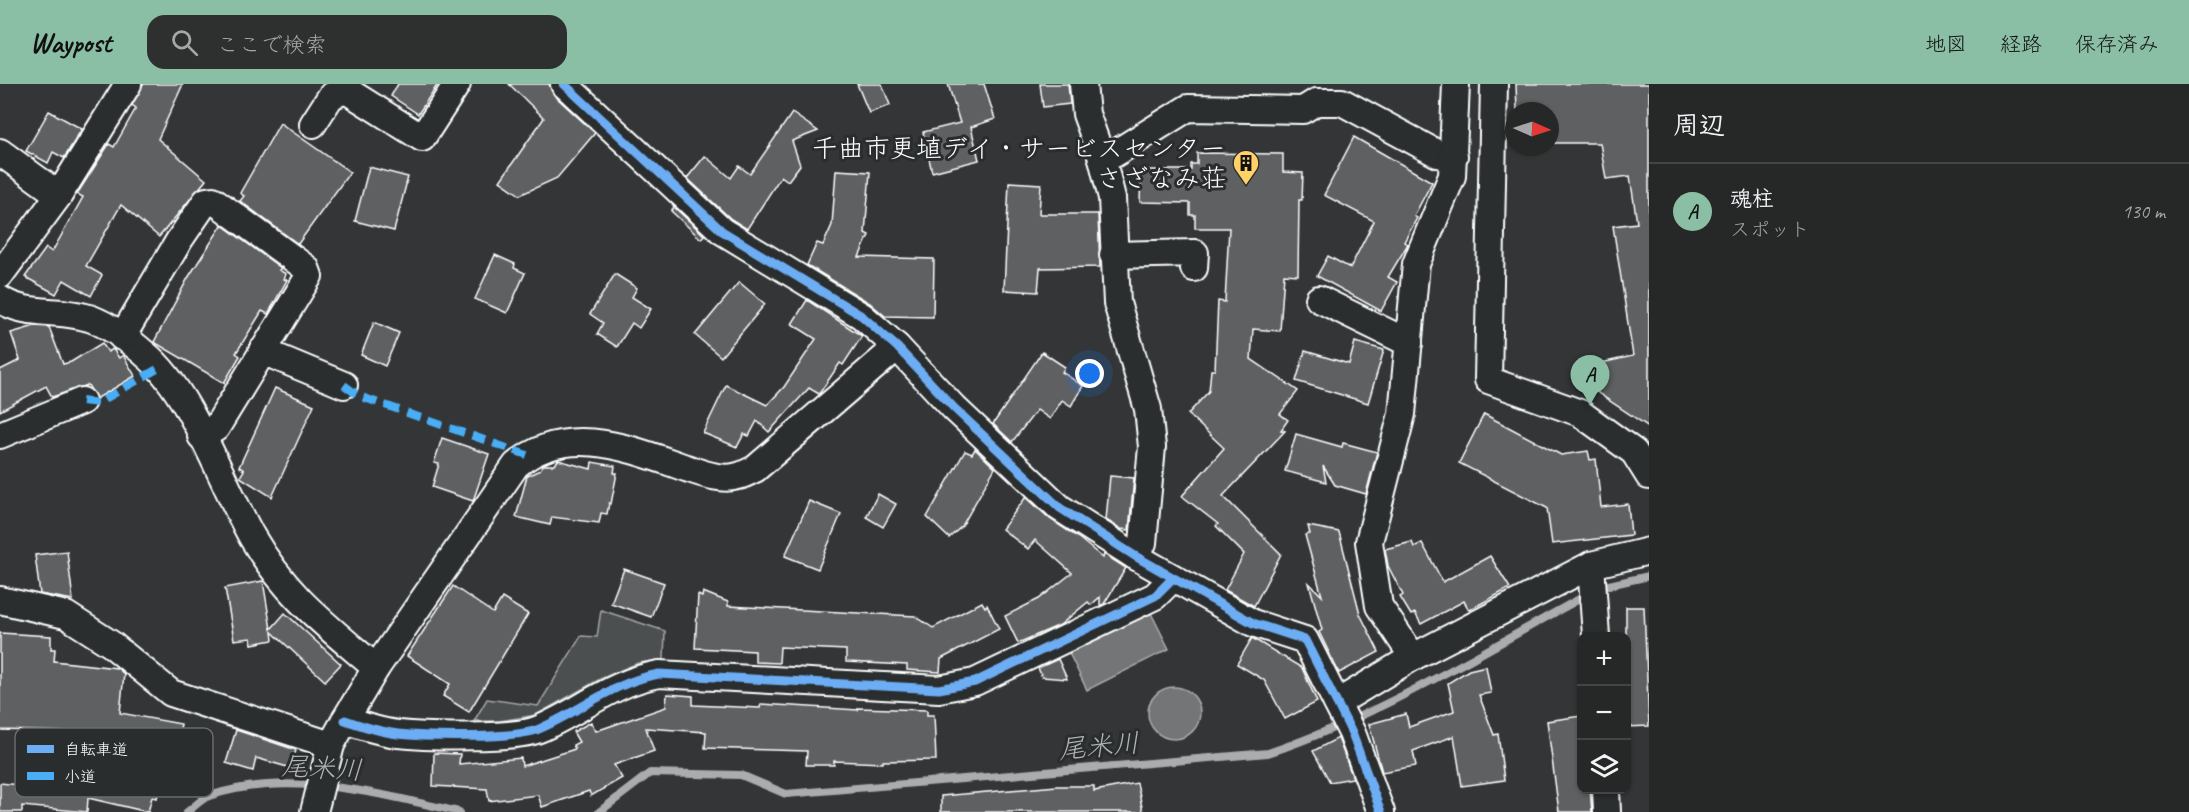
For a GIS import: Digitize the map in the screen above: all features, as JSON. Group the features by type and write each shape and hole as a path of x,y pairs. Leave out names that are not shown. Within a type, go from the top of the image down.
{"street":[{"path":"0,275 58,195 128,84"},
{"path":"313,124 331,96 346,90 422,138 457,84"},
{"path":"564,84 722,231 862,316 897,347 954,408 1060,508 1135,556 1253,623 1305,640 1343,716 1381,812"},
{"path":"1083,84 1086,114 1102,158 1112,198 1117,303 1148,409 1152,447 1143,543 1135,556"},
{"path":"1413,657 1379,606 1369,542 1402,414 1416,264 1452,176 1456,84"},
{"path":"1494,84 1488,380 1580,413 1635,452 1649,476"},
{"path":"1102,158 1114,154 1188,108 1303,110 1316,102 1342,102 1438,154 1454,156"},
{"path":"0,152 58,195"},
{"path":"122,337 180,239 206,201 213,200 306,268 309,276 216,428 201,435"},
{"path":"1113,255 1195,253 1194,268"},
{"path":"1319,299 1409,343"},
{"path":"6,304 92,320 146,354 169,377 252,536 276,574 308,612 376,668"},
{"path":"315,805 331,745 376,668 516,465 530,452 548,445 586,441 612,444 717,477 738,477 755,469 897,347"},
{"path":"262,351 344,385"},
{"path":"0,435 82,401"},
{"path":"1343,716 1413,657 1591,565 1649,551"},
{"path":"1591,565 1596,632"},
{"path":"345,720 397,734 512,735 538,730 603,692 638,678 659,674 939,689 975,682 1155,596 1173,578"},
{"path":"0,600 66,615 111,644 171,693 331,745"},
{"path":"1606,794 1607,812"}],"shaded area":[{"path":"601,610 665,631 664,660 638,663 600,679 536,715 499,721 474,721 487,699 538,706 581,636 597,637"},
{"path":"1151,613 1169,649 1087,690 1069,653"},
{"path":"1174,687 1184,689 1192,695 1198,703 1200,713 1198,723 1192,731 1184,737 1174,739 1164,737 1156,731 1150,723 1148,713 1150,703 1156,695 1164,689"}],"building":[{"path":"143,84 183,84 158,139 206,180 159,237 121,205 86,266 102,275 91,296 64,280 56,294 25,277 46,248 52,252 83,197 77,194 109,144 114,147 136,108 132,105"},
{"path":"398,84 438,84 418,114 391,96"},
{"path":"509,84 549,84 554,95 595,133 557,178 520,195 500,181 544,118"},
{"path":"857,84 882,84 890,105 869,113"},
{"path":"948,84 984,84 995,119 971,127 979,160 932,172 923,132 960,123"},
{"path":"1040,84 1068,84 1070,104 1043,107"},
{"path":"1516,84 1649,84 1649,427 1598,393 1592,365 1633,356 1613,226 1637,223 1630,176 1606,179 1600,143 1559,143 1559,102 1517,102"},
{"path":"49,111 82,129 64,158 53,152 48,163 26,151"},
{"path":"792,113 818,131 792,141 800,165 788,181 781,176 747,229 731,219 687,178 705,156 731,178 739,166 750,174"},
{"path":"280,123 350,172 298,244 240,201 244,196 240,193"},
{"path":"1354,137 1432,182 1414,216 1417,218 1404,242 1408,244 1388,277 1397,282 1381,311 1317,276 1328,256 1350,268 1374,221 1324,195"},
{"path":"1197,153 1283,154 1283,172 1303,173 1302,200 1299,200 1298,275 1284,274 1280,331 1253,329 1251,359 1298,391 1280,414 1288,420 1281,430 1285,431 1223,496 1281,554 1254,606 1225,590 1244,554 1216,526 1218,524 1182,496 1224,448 1188,414 1209,391 1211,370 1215,370 1218,301 1225,302 1229,228 1195,228 1195,215 1190,215 1190,203 1140,202 1141,170 1191,170 1191,164 1197,164"},
{"path":"369,167 408,177 394,231 355,221"},
{"path":"836,170 870,172 865,233 869,235 859,257 934,259 933,317 885,316 870,303 807,265 817,243 823,245 832,225"},
{"path":"1009,182 1041,184 1039,214 1098,214 1100,267 1040,268 1038,292 1004,290"},
{"path":"674,207 704,235 701,239 671,211"},
{"path":"222,225 281,268 279,270 286,274 284,279 287,280 268,314 262,311 236,353 240,356 224,383 154,342 188,278"},
{"path":"495,255 515,264 514,268 525,273 507,313 475,299"},
{"path":"615,274 637,288 632,297 651,309 639,328 632,323 617,347 597,334 603,323 590,314"},
{"path":"739,282 765,304 721,357 695,335"},
{"path":"807,300 862,336 843,365 840,363 819,394 809,388 769,432 757,421 749,436 744,434 737,447 703,433 726,385 767,405 784,387 816,339 792,324"},
{"path":"374,322 399,333 385,366 361,355"},
{"path":"35,326 49,327 63,364 71,362 102,343 108,352 113,349 119,358 123,355 135,376 96,399 88,385 52,397 46,386 0,411 0,370 20,360 11,333"},
{"path":"1355,342 1384,350 1368,403 1296,381 1305,351 1349,364"},
{"path":"1042,352 1065,367 1062,372 1083,386 1071,406 1062,400 1050,419 1037,410 1012,442 993,424"},
{"path":"275,388 314,405 272,497 240,477 244,470 239,467"},
{"path":"1484,414 1561,455 1588,451 1590,460 1596,459 1601,507 1628,504 1631,535 1552,544 1547,508 1459,463"},
{"path":"1296,434 1342,447 1343,443 1377,452 1366,494 1335,485 1323,466 1326,482 1285,471"},
{"path":"442,438 489,454 473,501 432,487 439,464 434,463"},
{"path":"975,449 995,468 962,526 949,538 927,517 965,451 972,454"},
{"path":"558,460 591,469 592,462 615,466 614,473 617,473 611,504 609,503 607,514 601,513 599,523 552,517 550,525 516,517 527,476 540,470 543,465 555,465"},
{"path":"1110,476 1134,478 1129,530 1121,529 1106,520"},
{"path":"878,494 896,504 883,527 866,517"},
{"path":"1026,497 1050,519 1103,558 1104,554 1126,568 1104,604 1100,606 1100,597 1091,605 1088,602 1060,625 1018,643 1005,616 1039,599 1072,573 1035,540 1028,549 1002,529"},
{"path":"809,501 841,514 818,569 785,556"},
{"path":"1308,526 1339,532 1360,614 1379,652 1339,673 1319,632 1322,630 1309,583 1322,596 1305,535 1310,534"},
{"path":"1412,542 1414,547 1422,543 1443,582 1490,556 1510,588 1469,610 1464,601 1421,624 1415,613 1411,615 1400,597 1403,595 1388,566 1385,549"},
{"path":"67,551 73,600 40,594 35,555"},
{"path":"624,569 664,583 651,617 611,603"},
{"path":"263,581 271,629 285,613 341,664 325,681 272,632 273,640 252,644 251,638 234,640 225,588"},
{"path":"453,586 493,613 502,598 528,614 469,712 443,696 450,684 407,656"},
{"path":"703,592 728,602 728,606 915,616 933,628 982,602 985,607 987,605 999,629 941,659 940,672 907,670 907,665 846,662 846,650 780,647 779,663 755,662 755,651 695,648 698,595 702,597"},
{"path":"1626,607 1644,607 1649,726 1631,727 1631,632 1626,632"},
{"path":"0,633 51,636 51,649 55,649 54,661 117,668 124,674 120,713 181,724 180,728 15,728 15,730 0,730"},
{"path":"1252,638 1302,668 1317,702 1285,719 1264,680 1237,664"},
{"path":"1058,659 1067,679 1042,677 1038,668"},
{"path":"1486,666 1491,693 1479,695 1494,735 1498,734 1504,780 1462,786 1454,736 1413,751 1416,766 1382,772 1369,724 1406,714 1409,727 1454,711 1448,683 1469,670"},
{"path":"667,694 693,696 693,705 760,708 761,704 858,710 858,708 927,710 927,715 934,715 936,760 883,761 883,763 834,761 834,765 806,765 807,751 705,748 706,732 646,728 654,751 614,765 622,778 591,796 589,791 542,807 538,795 489,801 487,789 433,786 434,753 460,754 459,764 521,758 522,766 575,749 573,745 579,742 573,732 591,722 596,731 666,707"},
{"path":"1577,717 1577,794 1590,794 1592,812 1559,812 1547,721"},
{"path":"236,730 296,750 291,768 256,758 253,771 226,763"},
{"path":"1338,738 1353,778 1330,782 1313,751"},
{"path":"0,783 15,785 15,797 152,797 148,812 88,798 87,812 22,806 22,812 0,812"},
{"path":"1137,783 1143,812 941,812 941,796 1057,786 1094,786 1094,791"}],"waterway":[{"name":"尾米川","path":"1609,585 1649,576"},
{"name":"尾米川","path":"599,812 650,773 741,775 786,794 1268,753 1350,721 1389,702 1583,597"},
{"name":"尾米川","path":"213,795 240,788 303,784 367,792 459,812"},
{"name":"尾米川","path":"187,812 207,797"}],"marked path":[{"path":"82,401 98,403 159,368"},
{"path":"344,385 359,396 527,455"}],"cycle path":[{"path":"564,84 722,231 862,316 897,347 954,408 1060,508 1135,556 1253,623 1305,640 1352,733 1381,812"},
{"path":"345,720 385,732 411,735 470,736 528,732 554,722 627,683 659,674 939,689 975,682 1155,596 1173,578"}],"place":[{"name":"千曲市更埴デイ・サービスセンター さざなみ荘","path":"1246,186"},
{"name":"魂柱","path":"1590,405"}]}
